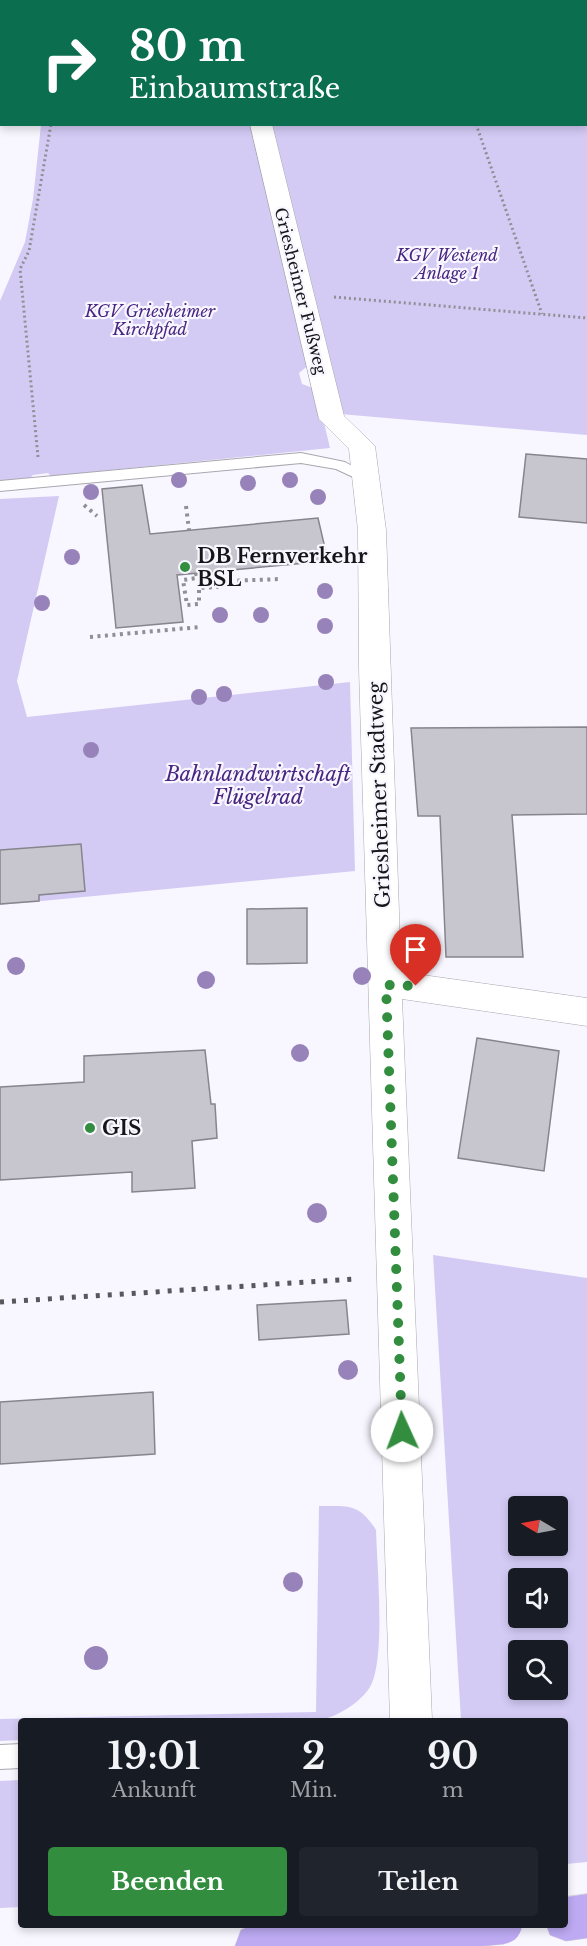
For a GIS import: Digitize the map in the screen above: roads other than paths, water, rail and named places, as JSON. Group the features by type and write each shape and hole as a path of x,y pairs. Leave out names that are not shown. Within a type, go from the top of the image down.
{"highway":[{"path":"568,1919 587,1916"},
{"path":"257,1946 463,1928"}],"street":[{"name":"Griesheimer Fußweg","path":"261,126 332,419 362,446"},
{"name":"Griesheimer Stadtweg","path":"362,446 372,530 374,668 411,1718"},
{"path":"386,985 416,986 587,1012"},
{"path":"419,1928 420,1946"}],"lane":[{"path":"0,486 301,458 340,465 366,478"},
{"path":"0,1757 18,1756"}],"railway":[{"path":"0,1302 354,1279"}],"place":[{"name":"DB Fernverkehr BSL","path":"185,567"},
{"name":"GIS","path":"90,1128"}],"park label":[{"name":"KGV Westend Anlage 1","path":"447,264"},
{"name":"KGV Griesheimer Kirchpfad","path":"150,320"},
{"name":"Bahnlandwirtschaft Flügelrad","path":"258,786"}]}
